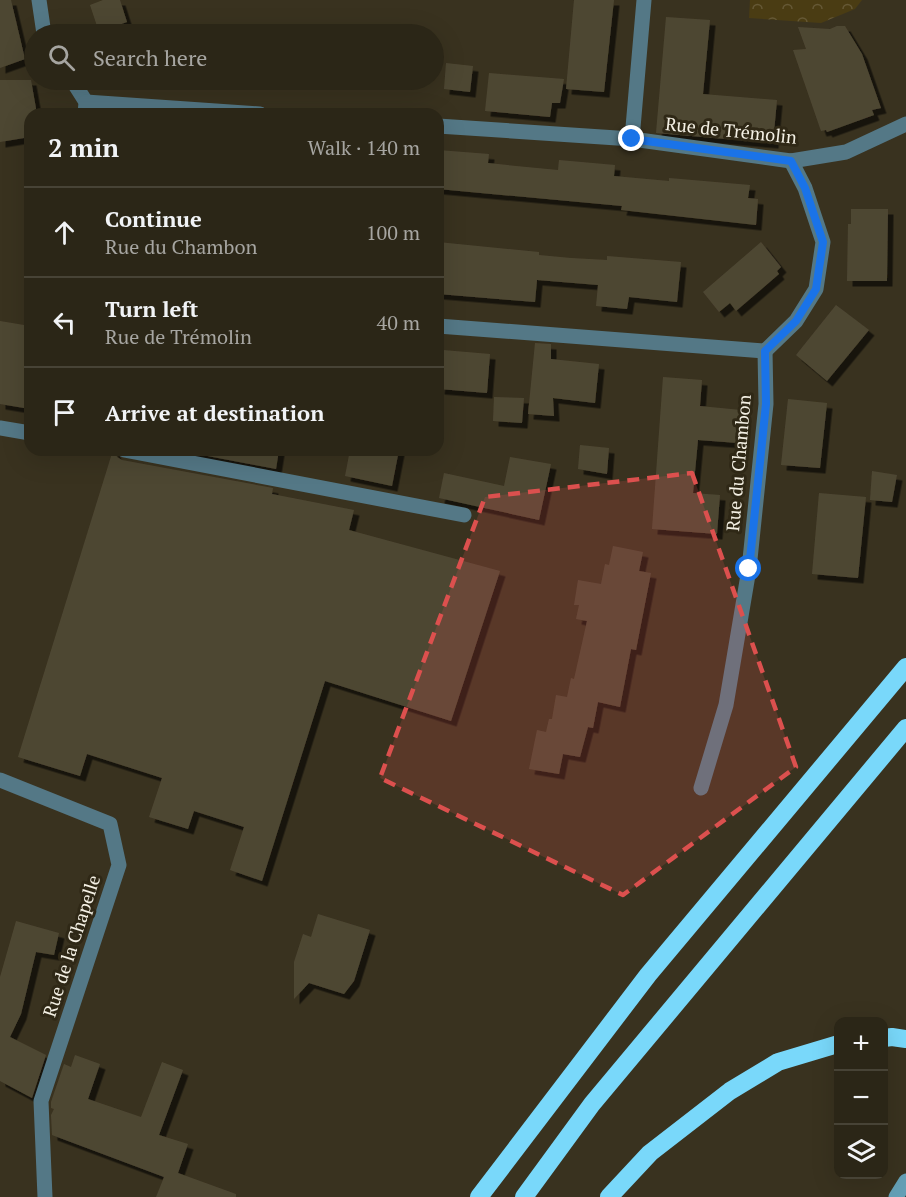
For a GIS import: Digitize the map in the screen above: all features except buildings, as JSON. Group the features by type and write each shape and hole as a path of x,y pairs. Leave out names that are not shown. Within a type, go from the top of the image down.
{"highway":[{"path":"479,1197 501,1165 648,975 906,667"},
{"path":"524,1197 592,1104 906,728"},
{"path":"888,1037 906,1039"},
{"path":"609,1197 650,1153 730,1091 778,1062 834,1045"}],"street":[{"path":"39,0 43,24"},
{"path":"632,139 644,0"},
{"path":"77,90 86,108"},
{"name":"Rue de Trémolin","path":"444,126 632,139 791,161 846,152 906,124"},
{"path":"444,326 765,351 796,321 816,289 823,242 805,188 791,161"},
{"name":"Rue du Chambon","path":"701,788 726,705 749,569 766,404 765,351"},
{"path":"0,428 24,432"},
{"path":"155,456 464,515"},
{"name":"Rue de la Chapelle","path":"0,780 111,824 120,866 41,1101 45,1197"},
{"path":"896,1197 906,1180"}],"highlighted area":[{"path":"692,473 796,767 623,895 380,778 485,497"}],"green space":[{"path":"750,0 862,0 855,9 821,23 749,18"}],"route":[{"path":"632,139 791,161 805,188 823,242 816,289 796,321 765,351 766,404 749,569"}]}
